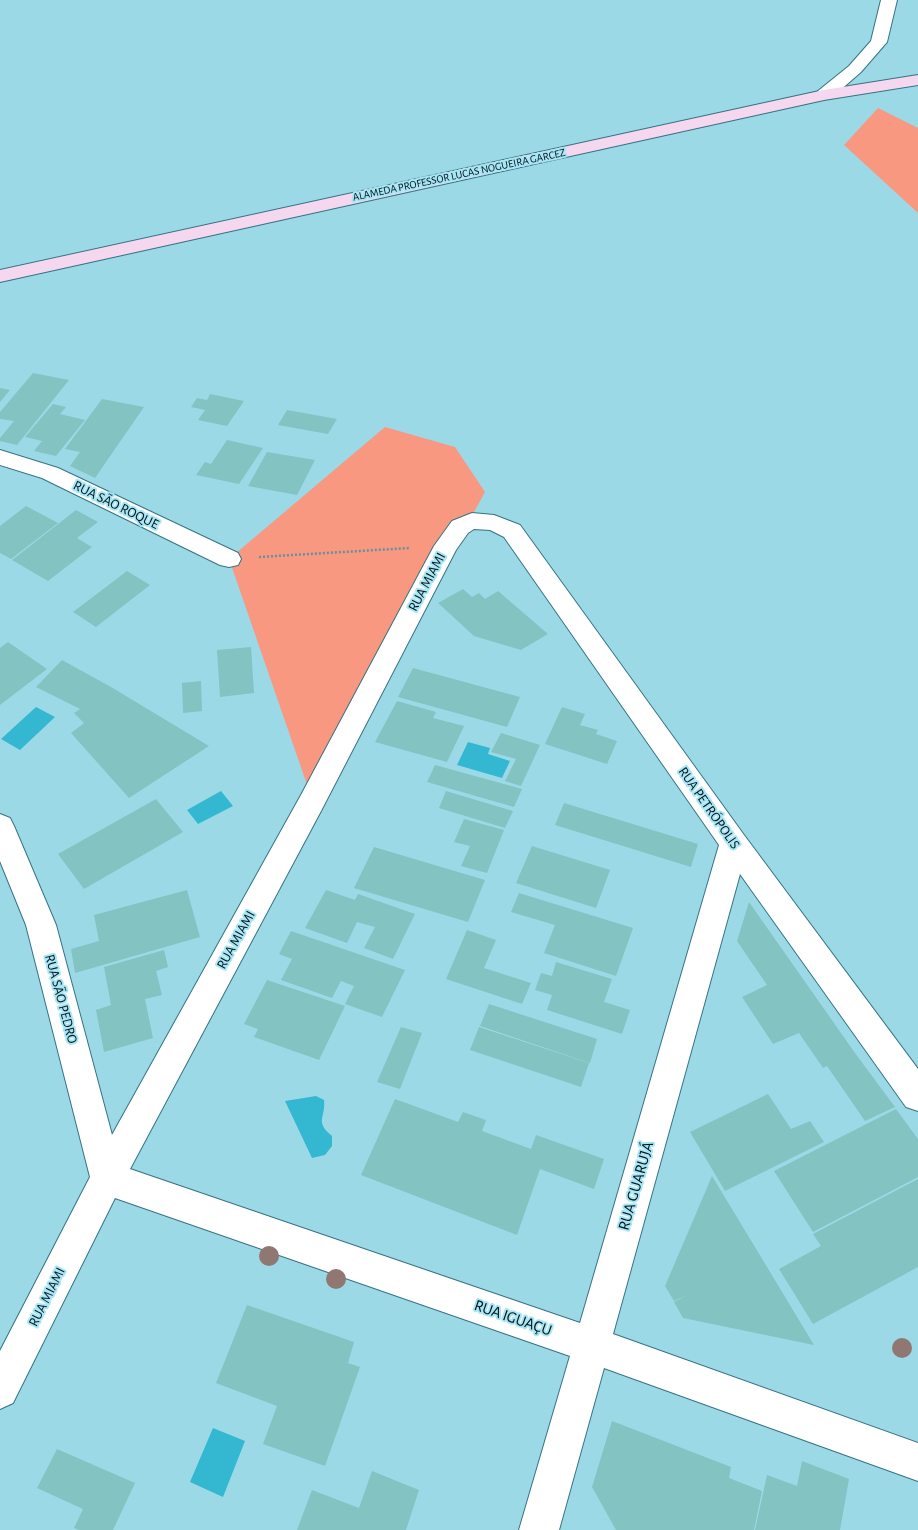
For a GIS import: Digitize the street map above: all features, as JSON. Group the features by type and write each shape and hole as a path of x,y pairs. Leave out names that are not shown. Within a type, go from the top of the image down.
{"main road":[{"name":"ALAMEDA PROFESSOR LUCAS NOGUEIRA GARCEZ","path":"0,276 824,95 918,80"}],"street":[{"path":"824,95 855,69 880,42 889,0"},
{"name":"RUA SÃO ROQUE","path":"0,457 50,473 228,559"},
{"name":"RUA MIAMI","path":"0,1390 107,1178 311,803 446,546 462,526 474,522 498,523"},
{"name":"RUA PETRÓPOLIS","path":"498,523 512,531 734,843 918,1096"},
{"name":"RUA SÃO PEDRO","path":"0,826 41,925 107,1178"},
{"name":"RUA GUARUJÁ","path":"539,1530 734,843"},
{"name":"RUA IGUAÇU","path":"107,1178 591,1345 918,1462"}],"path":[{"path":"228,559 446,546"}],"shaded area":[{"path":"878,108 918,128 918,213 844,145"},
{"path":"385,427 455,447 485,492 314,805 229,559"}],"water":[{"path":"36,707 55,717 20,750 1,739"},
{"path":"468,742 490,748 488,754 510,761 502,778 457,765"},
{"path":"221,791 233,806 198,824 187,810"},
{"path":"316,1096 324,1100 322,1123 323,1127 332,1136 332,1146 325,1155 312,1158 285,1101"},
{"path":"213,1428 245,1441 223,1497 190,1482"}],"building":[{"path":"33,373 69,380 17,445 0,441 0,438 14,421 0,419 0,412"},
{"path":"0,388 10,390 0,402"},
{"path":"210,394 244,401 227,426 198,420 205,410 191,407 197,398 207,400"},
{"path":"102,399 144,407 95,478 70,466 80,452 65,449"},
{"path":"53,404 66,407 60,414 85,420 56,456 34,451 42,441 25,437"},
{"path":"287,410 337,419 328,434 278,425"},
{"path":"227,440 263,448 239,484 196,475 205,462 211,464"},
{"path":"267,452 315,460 297,495 248,486"},
{"path":"26,506 58,523 11,559 0,553 0,526"},
{"path":"76,510 98,522 77,538 92,547 48,581 12,560"},
{"path":"127,571 150,585 96,627 73,612"},
{"path":"463,589 472,597 479,593 485,599 498,591 548,634 521,650 474,636 438,603"},
{"path":"8,642 47,669 0,705 0,648"},
{"path":"251,647 254,693 220,697 217,650"},
{"path":"62,660 209,746 129,798 71,733 84,723 74,713 80,709 36,687"},
{"path":"413,668 520,697 507,727 398,697"},
{"path":"201,681 202,711 183,713 182,683"},
{"path":"397,701 436,712 433,718 464,726 447,762 375,742"},
{"path":"562,707 585,714 580,725 598,730 596,734 617,741 607,764 545,744"},
{"path":"501,733 540,745 521,786 505,781 516,759 491,752"},
{"path":"435,765 522,789 514,807 427,782"},
{"path":"446,791 513,811 505,828 439,808"},
{"path":"156,799 183,832 84,889 58,854"},
{"path":"564,803 698,844 691,867 555,825"},
{"path":"464,819 504,830 487,873 461,866 470,846 454,842"},
{"path":"532,846 610,870 596,908 516,883"},
{"path":"374,847 485,880 468,922 354,888"},
{"path":"187,890 200,937 75,973 71,949 99,941 94,915"},
{"path":"326,890 355,900 358,894 415,914 393,959 364,948 375,927 357,922 347,943 305,928"},
{"path":"519,893 633,928 616,976 544,953 555,925 511,912"},
{"path":"749,902 895,1107 865,1121 827,1066 823,1068 799,1033 773,1044 742,997 767,985 737,941"},
{"path":"467,930 496,940 484,968 531,983 522,1004 446,979"},
{"path":"291,931 405,970 382,1017 345,1004 354,986 341,981 332,998 281,980 292,959 279,954"},
{"path":"164,950 168,967 156,971 162,995 145,999 153,1038 104,1052 96,1010 111,1005 104,967"},
{"path":"556,962 612,979 604,1002 630,1010 622,1034 547,1010 552,995 535,990 541,973 552,976"},
{"path":"267,980 345,1006 319,1060 254,1037 258,1029 244,1024"},
{"path":"489,1004 597,1039 590,1063 480,1026"},
{"path":"401,1027 422,1033 400,1089 377,1082"},
{"path":"479,1027 589,1063 581,1087 470,1050"},
{"path":"768,1094 791,1129 810,1121 824,1142 725,1191 690,1132"},
{"path":"395,1099 458,1122 463,1112 486,1120 482,1131 531,1149 536,1135 604,1159 594,1189 540,1169 517,1235 361,1175"},
{"path":"896,1109 918,1139 918,1177 813,1232 774,1171"},
{"path":"712,1176 814,1345 683,1318 674,1302 687,1295 674,1301 665,1286"},
{"path":"918,1179 918,1267 813,1324 779,1269 821,1246 813,1234"},
{"path":"247,1305 354,1342 348,1363 360,1367 325,1466 263,1444 277,1406 216,1383"},
{"path":"612,1421 731,1467 729,1478 762,1491 754,1530 616,1530 592,1487"},
{"path":"57,1449 135,1483 113,1530 79,1530 74,1528 83,1509 37,1488"},
{"path":"802,1461 849,1479 840,1530 755,1530 767,1475 797,1486"},
{"path":"372,1471 419,1490 406,1530 297,1530 312,1490 359,1508"}]}
